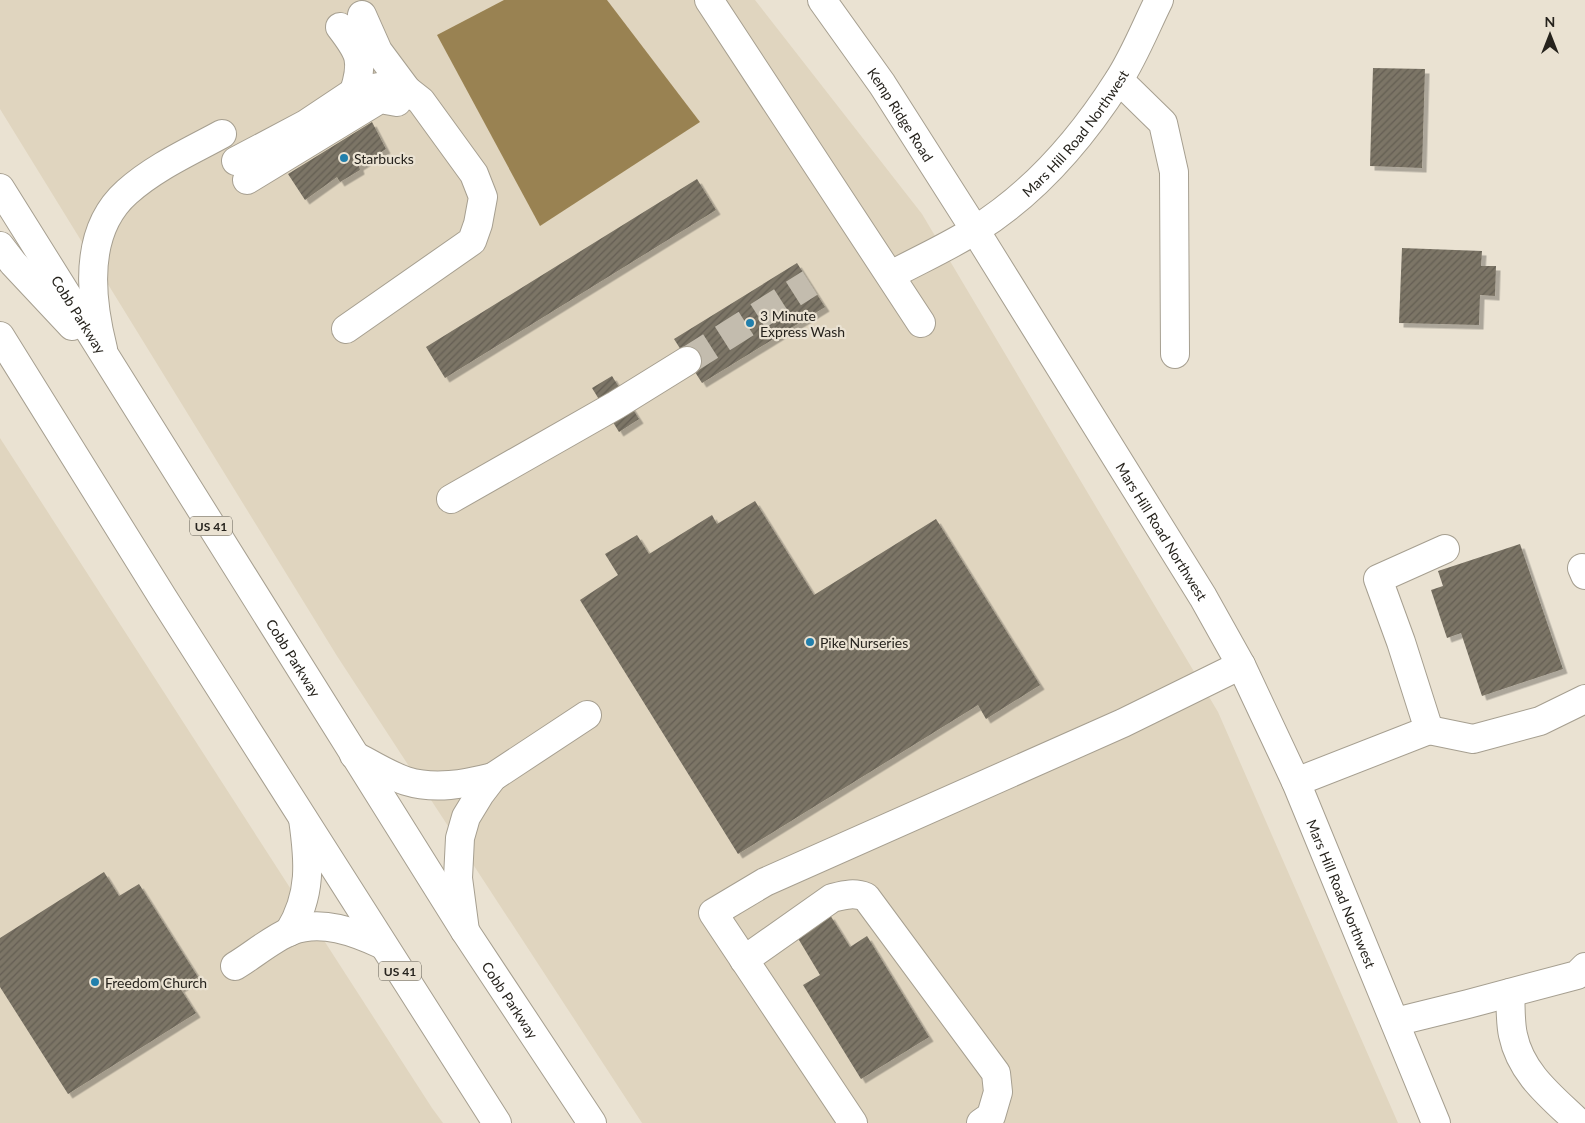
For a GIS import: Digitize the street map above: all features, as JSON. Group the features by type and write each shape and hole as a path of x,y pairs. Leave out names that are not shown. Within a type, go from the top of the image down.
{"street":[{"path":"709,0 921,323"},
{"name":"Kemp Ridge Road","path":"822,0 882,84 975,230"},
{"name":"Mars Hill Road Northwest","path":"1159,0 1119,80 1086,126 1050,169 1008,206 975,230 1203,597 1240,665 1296,782 1436,1123"},
{"path":"354,92 359,77 360,61 355,46 351,21 378,51 407,90 421,101 474,174 483,197 478,224 472,242 341,321 458,235 464,227 470,206 470,193 465,182 407,104 380,99 242,170 354,92 384,86 407,90"},
{"path":"1119,80 1163,124 1174,172 1175,354"},
{"path":"106,358 96,322 93,275 100,234 107,219 126,193 143,179 222,134"},
{"name":"Cobb Parkway","path":"0,188 465,931 592,1123"},
{"path":"891,275 975,230"},
{"path":"0,246 13,263 61,315 106,358"},
{"name":"US 41","path":"0,336 163,598 497,1123"},
{"path":"451,499 616,405 687,361"},
{"path":"1429,730 1401,642 1378,579 1445,549"},
{"path":"853,1123 714,913 765,882 1123,723 1240,665"},
{"path":"1296,782 1429,730 1473,739 1540,722 1585,699"},
{"path":"465,931 458,878 460,838 466,817 493,777 587,715"},
{"path":"354,755 406,781 434,786 464,784 493,777"},
{"path":"289,932 306,894 308,862 303,819"},
{"path":"744,960 832,898 848,894 860,895 866,898 996,1073 998,1092 992,1116 981,1123"},
{"path":"235,966 289,932 316,926 353,933 383,945"},
{"path":"1395,1022 1577,974 1585,967"},
{"path":"1510,993 1512,1034 1518,1054 1537,1084 1579,1123"}],"shaded area":[{"path":"0,0 755,0 922,214 1218,712 1398,1123 642,1123 337,656 0,109"},
{"path":"504,0 607,0 700,122 540,226 437,35"},
{"path":"0,438 432,1108 443,1123 0,1123"}],"building":[{"path":"1373,68 1425,69 1422,168 1370,166"},
{"name":"Starbucks","path":"372,122 386,149 359,166 360,170 340,182 337,177 305,200 288,174"},
{"path":"697,179 716,210 445,378 426,347"},
{"path":"1402,248 1482,251 1481,266 1496,266 1495,296 1480,295 1479,325 1399,323"},
{"name":"3 Minute Express Wash","path":"797,263 825,307 702,383 674,339"},
{"path":"612,376 639,419 619,432 592,388"},
{"name":"Pike Nurseries","path":"755,501 814,595 936,519 1040,685 986,719 978,705 738,854 580,600 618,575 605,554 637,535 649,554 712,515 717,524"},
{"path":"1520,544 1563,669 1482,696 1461,633 1447,638 1431,590 1443,586 1438,571"},
{"name":"Freedom Church","path":"104,872 119,896 139,884 198,977 180,988 196,1013 68,1094 0,987 0,938"},
{"path":"830,915 850,947 867,936 929,1037 861,1079 803,985 820,975 796,935"}],"tunnel":[{"path":"687,361 810,283"}],"place":[{"name":"Starbucks","path":"344,158"},
{"name":"3 Minute Express Wash","path":"750,323"},
{"name":"Pike Nurseries","path":"810,642"},
{"name":"Freedom Church","path":"95,982"}]}
